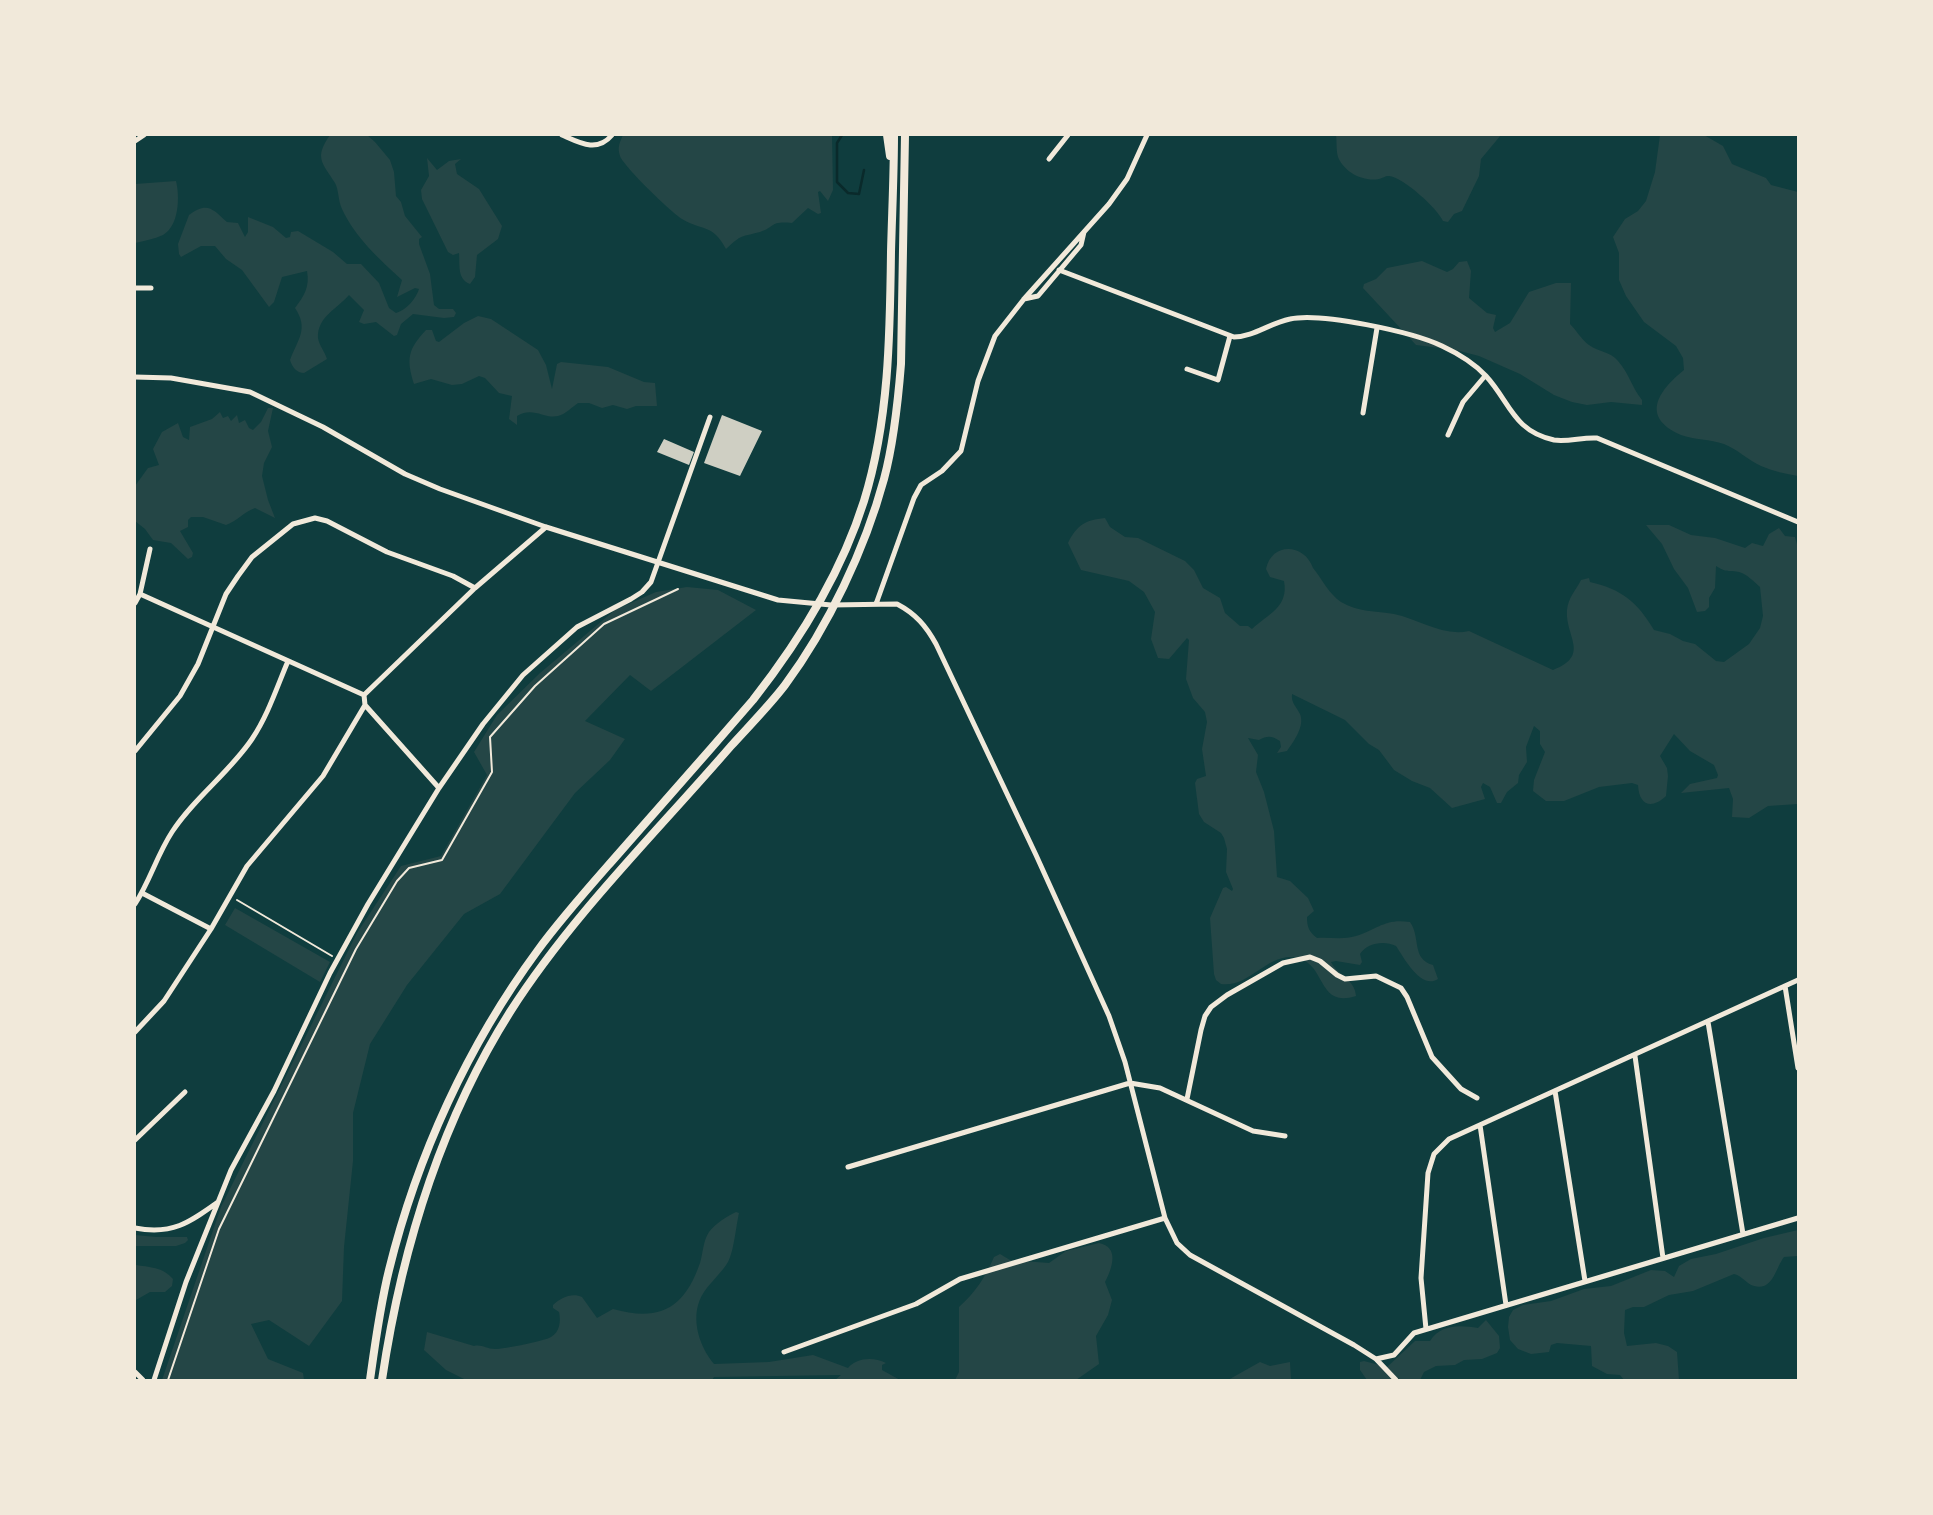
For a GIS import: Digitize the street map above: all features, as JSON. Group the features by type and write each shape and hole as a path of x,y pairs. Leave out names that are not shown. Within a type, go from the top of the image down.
{"highway":[{"path":"887,135 892,165"},
{"path":"370,1380 389,1270 425,1155 459,1079 500,1006 539,947 753,700 784,660 805,628 839,562 863,503 884,404 889,359 894,135"},
{"path":"382,1380 402,1268 440,1153 482,1061 510,1013 584,912 784,685 839,594 874,513 890,450 899,393 905,135"}],"street":[{"path":"135,141 144,135"},
{"path":"562,135 593,146 602,144 612,135"},
{"path":"1049,159 1068,135"},
{"path":"876,604 921,485 942,471 961,451 986,357 995,336 1127,179 1147,135"},
{"path":"1024,299 1038,296 1081,245 1084,232"},
{"path":"1059,270 1230,337 1246,336 1280,321 1304,317 1408,333 1442,346 1465,359 1485,376 1514,417 1537,434 1564,441 1597,438 1798,522"},
{"path":"135,288 151,288"},
{"path":"1363,413 1377,328"},
{"path":"1187,369 1218,380 1230,337"},
{"path":"1448,435 1463,402 1485,376"},
{"path":"135,377 171,378 250,392 323,427 405,474 440,489 546,527 778,600 831,605 897,604 909,610 923,622 936,645 1109,1016 1125,1062 1165,1218 1177,1243 1205,1264 1376,1359 1396,1380"},
{"path":"153,1380 186,1282 231,1170 368,904 439,788 483,724 523,675 577,627 642,593 652,582 710,417"},
{"path":"135,751 180,696 198,664 226,594 252,557 293,524 314,519 327,521 387,552 453,576 475,588"},
{"path":"364,695 475,588 546,527"},
{"path":"135,603 140,594 150,549"},
{"path":"140,594 364,695"},
{"path":"135,904 170,834 186,812 220,779 252,738 271,703 288,661"},
{"path":"364,695 365,705 439,788"},
{"path":"135,1032 164,1001 211,929 247,866 323,776 365,705"},
{"path":"142,893 211,929"},
{"path":"1186,1099 1201,1030 1211,1007 1271,969 1291,960 1310,957 1345,979 1376,976 1401,988 1408,997 1432,1057 1461,1089 1477,1098"},
{"path":"1426,1329 1421,1278 1428,1173 1434,1154 1449,1139 1798,980"},
{"path":"1785,986 1798,1068"},
{"path":"1708,1022 1743,1234"},
{"path":"1635,1056 1663,1258"},
{"path":"848,1167 1130,1083 1160,1087 1253,1131 1285,1136"},
{"path":"1555,1091 1585,1281"},
{"path":"135,1140 185,1092"},
{"path":"1480,1125 1506,1305"},
{"path":"135,1228 166,1231 188,1224 218,1202"},
{"path":"784,1352 916,1304 960,1279 1165,1218"},
{"path":"1376,1359 1388,1358 1413,1333 1798,1218"},
{"path":"135,1373 143,1380"}],"path":[{"path":"168,1380 219,1229 356,949 397,881 409,869 442,860 492,772 490,737 535,686 604,624 678,589"},
{"path":"230,896 338,960"}],"shaded area":[{"path":"330,135 367,135 390,160 396,196 405,216 422,237 419,244 430,274 434,305 439,309 453,309 456,313 454,317 444,318 413,314 401,324 394,336 376,322 359,322 364,310 349,295 321,324 318,338 327,359 301,373 290,360 301,334 301,322 295,308 306,291 307,271 282,277 274,302 269,307 242,270 226,259 215,246 201,246 181,257 178,244 189,215 201,208 210,208 227,222 238,223 245,237 248,232 248,217 273,227 286,238 290,237 291,232 298,231 333,252 347,264 361,264 379,283 389,308 396,313 403,309 413,300 419,289 415,288 397,297 402,280 368,247 347,219 336,186 323,165 322,149"},
{"path":"623,135 832,135 833,190 828,201 818,192 821,213 808,208 792,223 776,224 742,237 726,249 712,232 676,215 630,170 619,153"},
{"path":"1336,135 1501,135 1481,159 1479,176 1462,211 1454,214 1448,222 1443,221 1419,194 1403,182 1389,176 1367,179 1349,171 1338,157"},
{"path":"1660,135 1704,135 1723,146 1732,164 1766,178 1771,185 1798,192 1798,476 1761,466 1724,444 1681,435 1668,428 1657,412 1661,395 1684,370 1683,358 1676,346 1644,322 1626,296 1619,280 1619,253 1613,237 1625,219 1638,211 1646,201 1655,172"},
{"path":"427,158 437,170 449,161 461,159 455,164 457,174 479,189 502,226 498,239 477,255 475,277 470,284 461,275 459,253 453,255 448,252 422,199 421,190 429,176"},
{"path":"176,181 178,203 172,225 163,235 135,243 135,184"},
{"path":"1422,261 1447,272 1459,262 1467,261 1471,271 1469,298 1487,313 1496,315 1493,328 1495,332 1510,323 1529,292 1556,283 1571,283 1570,324 1589,345 1618,361 1642,400 1642,405 1611,402 1587,405 1572,402 1479,356 1416,345 1363,288 1364,284 1376,279 1387,268"},
{"path":"478,316 491,319 538,350 546,365 552,389 557,364 561,362 608,367 644,382 655,383 657,406 627,409 613,405 602,408 589,403 578,403 558,416 523,413 517,416 517,425 509,419 512,396 499,393 485,378 479,376 462,384 452,385 431,379 414,384 410,355 415,343 426,330 432,330 439,342"},
{"path":"268,408 273,408 268,431 272,447 264,463 262,476 275,518 255,508 226,525 203,517 191,517 188,527 180,531 193,553 188,559 171,543 153,540 135,521 135,486 148,468 159,465 153,449 162,432 178,423 183,437 189,440 190,427 212,419 220,412 223,418 228,416 231,421 237,415 239,423 245,420 253,430 261,422"},
{"path":"1105,518 1110,527 1125,537 1138,538 1185,561 1194,570 1203,588 1220,598 1225,613 1240,626 1252,629 1280,604 1285,590 1284,581 1270,577 1266,569 1275,554 1289,549 1303,554 1333,595 1347,605 1403,616 1440,630 1469,631 1553,670 1571,658 1574,652 1567,610 1581,580 1589,578 1590,582 1628,598 1654,630 1695,644 1716,661 1724,662 1749,644 1760,628 1763,616 1760,587 1742,573 1726,571 1716,566 1715,588 1709,598 1709,607 1705,611 1697,612 1688,588 1674,569 1662,544 1646,525 1669,525 1691,535 1715,538 1745,548 1752,543 1763,546 1769,534 1779,528 1785,536 1795,537 1798,548 1798,804 1768,806 1749,818 1732,817 1733,799 1729,788 1681,793 1690,784 1717,778 1718,775 1714,765 1690,751 1674,734 1660,756 1668,776 1666,796 1661,800 1651,804 1643,801 1638,785 1632,783 1599,787 1564,801 1546,801 1533,791 1534,780 1545,752 1540,744 1540,731 1534,726 1526,747 1527,762 1519,775 1518,783 1507,792 1501,803 1497,803 1490,787 1483,783 1481,787 1485,799 1452,808 1430,788 1394,770 1379,750 1369,744 1345,720 1292,694 1301,723 1287,751 1277,753 1281,747 1280,741 1272,737 1259,740 1248,738 1258,755 1256,772 1274,831 1277,877 1290,881 1308,898 1314,911 1307,917 1308,926 1317,938 1351,937 1388,923 1410,922 1419,953 1426,962 1433,965 1438,979 1432,981 1419,977 1396,946 1381,943 1363,950 1360,954 1360,965 1331,962 1353,985 1356,996 1334,996 1312,967 1304,960 1293,957 1274,961 1240,981 1221,984 1214,974 1210,918 1223,888 1233,889 1226,872 1227,849 1224,838 1204,822 1199,814 1195,783 1197,779 1206,776 1202,749 1207,722 1205,712 1193,698 1186,679 1189,640 1187,638 1169,659 1158,658 1151,639 1155,612 1144,592 1129,581 1081,570 1068,543 1082,524"},
{"path":"687,587 718,590 756,610 651,691 630,675 585,721 625,739 610,760 575,793 500,894 464,914 407,985 370,1044 353,1113 353,1161 344,1247 342,1301 309,1346 269,1320 251,1324 268,1359 303,1373 304,1380 162,1380 221,1207 357,933 401,866 441,856 487,775 474,752 497,715 540,673 615,610 656,592"},
{"path":"235,908 330,962 320,982 225,925"},
{"path":"739,1213 730,1257 726,1266 704,1292 697,1310 700,1339 714,1364 769,1362 813,1355 848,1368 861,1360 871,1359 886,1363 882,1365 882,1370 900,1380 835,1380 841,1375 714,1377 712,1380 466,1380 446,1370 424,1350 427,1332 474,1346 495,1349 547,1339 556,1332 560,1323 559,1312 553,1305 570,1295 582,1297 597,1318 613,1309 644,1314 668,1308 678,1301 694,1279 709,1232 721,1220"},
{"path":"1798,1230 1798,1256 1784,1257 1773,1278 1765,1285 1754,1286 1734,1274 1693,1291 1669,1295 1644,1307 1625,1310 1624,1333 1627,1346 1656,1343 1668,1346 1677,1352 1679,1380 1624,1380 1620,1375 1607,1374 1592,1366 1591,1346 1557,1343 1551,1345 1549,1352 1531,1354 1518,1349 1510,1340 1509,1317 1513,1310 1523,1305 1551,1301 1584,1289 1611,1286 1651,1270 1665,1271 1674,1277 1679,1266 1691,1259"},
{"path":"135,1235 187,1237 188,1240 176,1246 135,1246"},
{"path":"1099,1243 1112,1253 1105,1282 1112,1300 1108,1315 1096,1336 1099,1364 1076,1380 955,1380 959,1372 959,1307 980,1284 994,1257 1000,1254 1010,1260 1049,1263 1066,1251"},
{"path":"135,1265 165,1272 173,1279 172,1286 165,1292 150,1292 136,1300"},
{"path":"1486,1320 1499,1336 1500,1348 1497,1353 1482,1359 1436,1366 1424,1372 1420,1380 1367,1380 1360,1370 1360,1362 1387,1367 1415,1341 1430,1341 1440,1331 1451,1327 1478,1328"},
{"path":"1260,1362 1270,1366 1290,1362 1291,1380 1228,1380"}],"building":[{"path":"722,415 762,431 740,476 704,463"},
{"path":"664,439 694,452 689,465 657,452"}],"waterway":[{"path":"842,135 837,143 837,182 848,193 859,194 864,170"}]}
